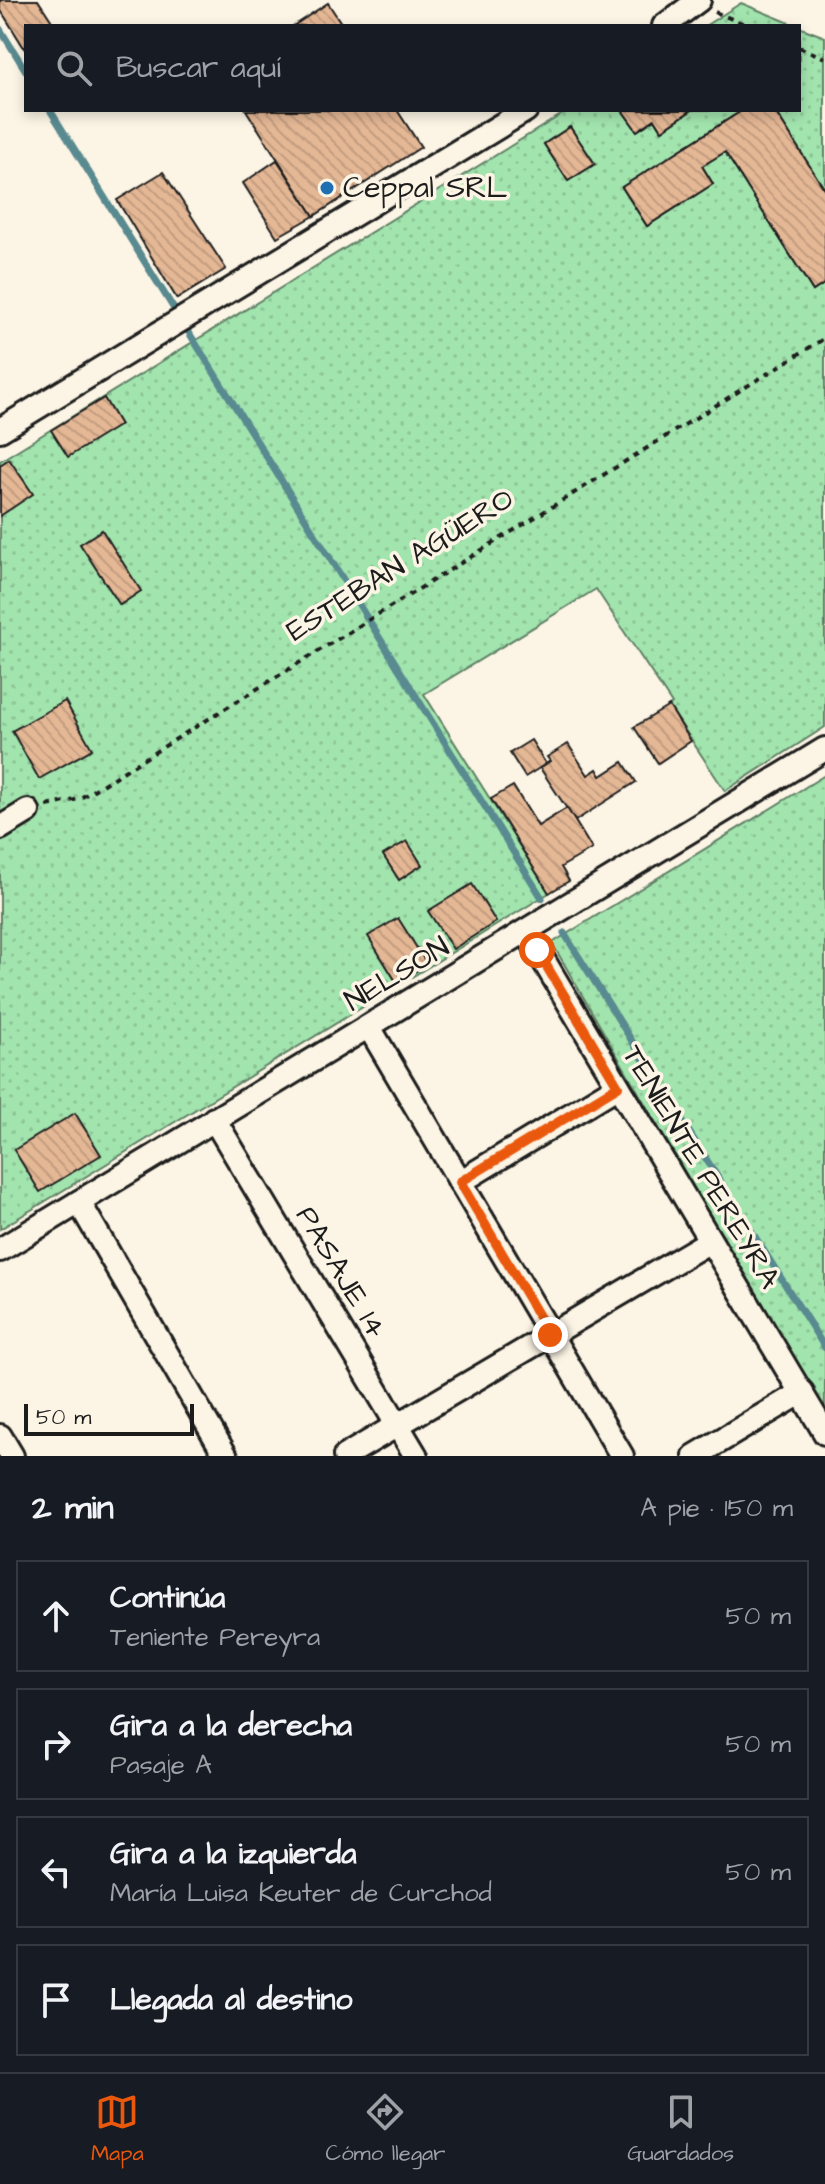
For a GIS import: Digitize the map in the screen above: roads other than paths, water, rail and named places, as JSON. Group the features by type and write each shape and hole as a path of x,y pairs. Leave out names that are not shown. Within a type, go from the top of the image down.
{"street":[{"path":"667,24 697,2"},
{"path":"2,423 523,112"},
{"name":"NELSON","path":"0,1250 825,749"},
{"path":"0,828 28,811"},
{"name":"TENIENTE PEREYRA","path":"526,931 825,1433"},
{"path":"369,1027 622,1456"},
{"path":"460,1182 618,1086"},
{"name":"PASAJE 14","path":"214,1119 416,1456"},
{"path":"79,1202 226,1456"},
{"path":"345,1456 710,1241"},
{"path":"695,1456 802,1392"},
{"path":"0,1436 12,1456"}],"waterway":[{"path":"0,29 24,68"},
{"path":"51,112 174,309"},
{"path":"188,331 542,898"},
{"path":"564,933 825,1348"}],"place":[{"name":"Ceppal SRL","path":"327,188"}]}
